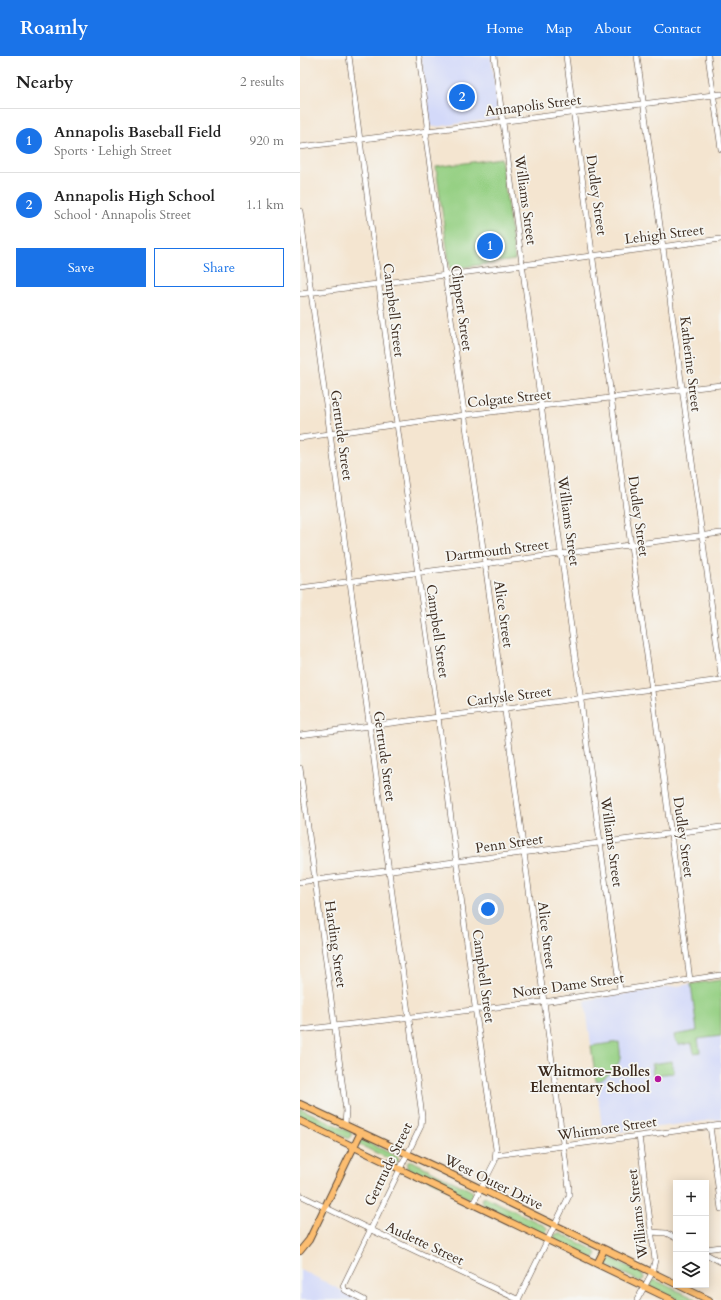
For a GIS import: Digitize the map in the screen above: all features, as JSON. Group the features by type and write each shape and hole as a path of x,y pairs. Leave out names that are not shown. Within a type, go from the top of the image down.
{"main road":[{"name":"West Outer Drive","path":"300,1104 345,1124 673,1283"},
{"name":"West Outer Drive","path":"300,1121 672,1300"},
{"path":"300,1251 310,1240 361,1132"},
{"path":"597,1264 604,1250"},
{"name":"West Outer Drive","path":"683,1288 709,1300"}],"street":[{"name":"Campbell Street","path":"349,56 397,424 496,1149 495,1161 473,1204"},
{"name":"Clippert Street","path":"418,56 428,125 426,138 485,563"},
{"name":"Williams Street","path":"494,56 620,990"},
{"name":"Dudley Street","path":"566,56 690,980"},
{"name":"Katherine Street","path":"637,56 664,246 721,675"},
{"path":"708,56 721,150"},
{"name":"Annapolis Street","path":"300,147 721,94"},
{"name":"Gertrude Street","path":"300,211 422,1116 421,1126 344,1283 343,1288 345,1290 364,1300"},
{"name":"Lehigh Street","path":"300,294 721,239"},
{"name":"Colgate Street","path":"300,438 465,415 721,385"},
{"name":"Dartmouth Street","path":"300,588 721,533"},
{"name":"Alice Street","path":"485,563 570,1192 519,1300"},
{"name":"Carlysle Street","path":"300,736 721,680"},
{"name":"Harding Street","path":"300,768 346,1111 345,1124"},
{"name":"Penn Street","path":"300,882 721,827"},
{"name":"Notre Dame Street","path":"300,1030 575,998 721,975"},
{"name":"Whitmore Street","path":"496,1155 721,1125"},
{"path":"710,1126 721,1209"},
{"name":"Williams Street","path":"638,1300 652,1272 655,1260 639,1136"},
{"name":"Audette Street","path":"300,1195 370,1230 519,1300"},
{"path":"651,1232 658,1231 673,1236"},
{"path":"709,1249 721,1248"},
{"path":"709,1256 721,1262"}],"shaded area":[{"path":"421,56 491,56 498,117 435,127 431,126"},
{"name":"Whitmore-Bolles Elementary School","path":"691,984 698,1038 721,1036 721,1119 603,1134 585,1000"},
{"path":"300,1270 302,1270 360,1300 300,1300"}],"green space":[{"path":"501,158 515,260 450,269 436,167"},
{"path":"721,980 721,1036 698,1039 700,1052 694,1053 692,1043 679,1045 675,1040 674,1035 697,1031 691,984"},
{"path":"619,1042 620,1060 616,1067 605,1078 596,1081 591,1046"},
{"path":"672,1061 674,1073 653,1075 652,1068 654,1068 654,1066 652,1066 652,1064"},
{"path":"300,1108 352,1133 349,1139 300,1117"},
{"path":"360,1140 398,1157 399,1160 396,1162 393,1161 358,1144"},
{"path":"409,1161 412,1161 472,1191 473,1196 468,1198 407,1168"},
{"path":"486,1197 545,1226 547,1228 546,1232 544,1234 541,1233 483,1205 481,1199"},
{"path":"559,1233 594,1250 597,1253 595,1257 592,1258 556,1241 554,1235"},
{"path":"609,1257 642,1273 644,1278 643,1280 639,1281 606,1265 604,1261"},
{"path":"653,1280 698,1300 679,1300 651,1287 651,1282"}],"place":[{"name":"Annapolis High School","path":"462,97"},
{"name":"Annapolis Baseball Field","path":"490,246"},
{"name":"Whitmore-Bolles Elementary School","path":"658,1079"}]}
